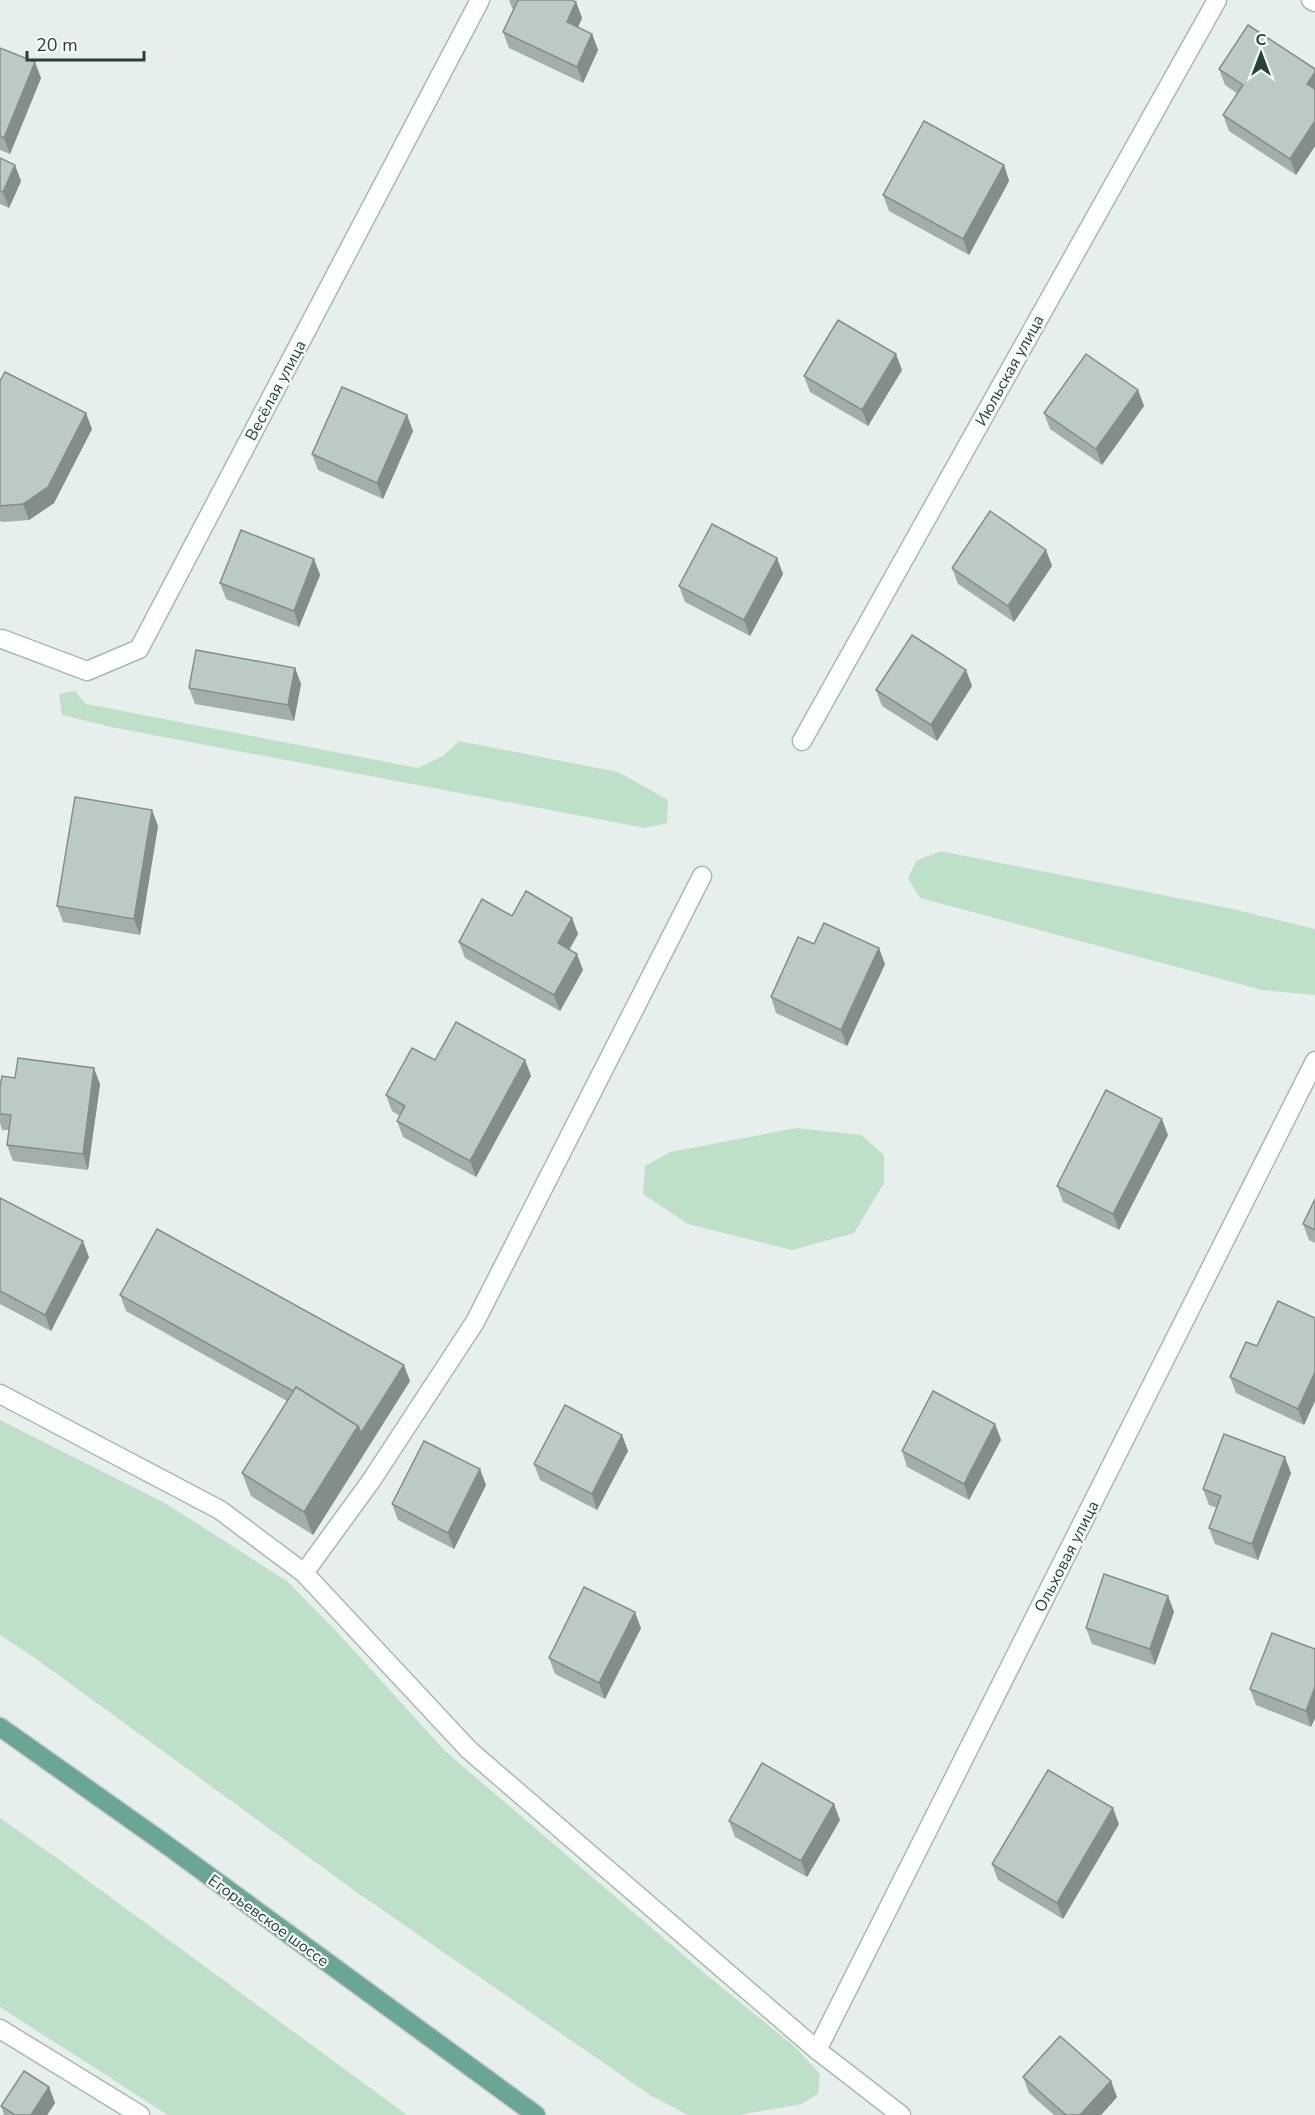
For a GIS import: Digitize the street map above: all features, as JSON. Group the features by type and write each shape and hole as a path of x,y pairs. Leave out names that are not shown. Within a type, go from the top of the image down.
{"main road":[{"name":"Егорьевское шоссе","path":"0,1727 164,1843 536,2115"}],"street":[{"name":"Весёлая улица","path":"0,641 87,671 139,649 480,0"},
{"name":"Июльская улица","path":"802,741 1217,0"},
{"path":"1311,0 1315,2"},
{"path":"304,1573 371,1481 475,1322 702,876"},
{"name":"Ольховая улица","path":"818,2050 1315,1061"},
{"path":"0,1394 220,1510 304,1573 469,1750 892,2114"},
{"path":"0,2029 140,2115"}],"green space":[{"path":"75,691 86,704 418,768 443,756 459,741 618,772 668,800 667,823 645,828 111,727 62,715 59,694"},
{"path":"940,851 1233,909 1315,929 1315,995 1262,990 920,898 908,878 916,861"},
{"path":"797,1128 861,1135 884,1155 884,1183 854,1233 792,1250 688,1224 643,1194 645,1166 670,1152"},
{"path":"0,1420 165,1503 287,1581 337,1632 446,1752 709,1977 795,2047 820,2074 818,2094 801,2104 739,2115 688,2115 650,2095 355,1891 35,1658 0,1635"},
{"path":"0,1818 407,2115 168,2115 0,2007"}],"building":[{"path":"518,0 572,0 576,2 567,22 592,34 577,67 503,32"},
{"path":"1248,25 1315,69 1307,84 1315,89 1315,121 1290,159 1223,115 1243,85 1219,69"},
{"path":"0,48 35,62 4,138 0,136"},
{"path":"924,121 1004,165 963,239 883,195"},
{"path":"0,158 15,165 3,192 0,191"},
{"path":"838,320 896,354 862,410 804,376"},
{"path":"1086,354 1138,390 1096,449 1044,413"},
{"path":"5,372 86,413 48,487 23,504 0,506 0,381"},
{"path":"342,387 407,415 377,483 312,454"},
{"path":"990,511 1046,550 1008,606 952,568"},
{"path":"712,524 777,558 744,620 679,586"},
{"path":"241,530 314,559 294,611 220,583"},
{"path":"912,635 966,670 931,725 876,690"},
{"path":"196,650 295,668 288,705 189,688"},
{"path":"75,797 152,810 134,919 57,906"},
{"path":"526,891 572,918 558,943 577,954 554,995 459,942 482,899 512,916"},
{"path":"824,923 879,948 841,1030 771,997 798,937 814,944"},
{"path":"456,1022 525,1060 470,1161 397,1121 405,1106 386,1095 412,1048 435,1060"},
{"path":"18,1058 94,1068 83,1154 7,1145 11,1115 0,1114 0,1087 2,1076 15,1078"},
{"path":"1106,1090 1162,1119 1113,1214 1057,1186"},
{"path":"0,1198 83,1241 45,1315 0,1291"},
{"path":"1315,1199 1315,1230 1303,1224"},
{"path":"157,1229 404,1365 361,1433 358,1426 296,1387 293,1391 120,1295"},
{"path":"1278,1301 1315,1318 1315,1372 1298,1409 1230,1377 1246,1342 1257,1346"},
{"path":"296,1387 358,1426 304,1512 242,1473"},
{"path":"933,1391 995,1424 964,1484 902,1451"},
{"path":"565,1405 622,1435 592,1494 534,1464"},
{"path":"1224,1434 1285,1457 1252,1544 1209,1528 1221,1496 1203,1489"},
{"path":"424,1441 480,1469 448,1533 392,1504"},
{"path":"1104,1574 1168,1596 1150,1649 1086,1628"},
{"path":"584,1587 635,1612 599,1683 549,1658"},
{"path":"1272,1633 1315,1649 1315,1687 1306,1711 1250,1689"},
{"path":"762,1763 834,1804 801,1861 729,1821"},
{"path":"1048,1770 1113,1808 1057,1903 992,1864"},
{"path":"1060,2036 1111,2081 1080,2115 1066,2115 1023,2077"},
{"path":"24,2071 49,2087 31,2115 15,2115 1,2106"}]}
